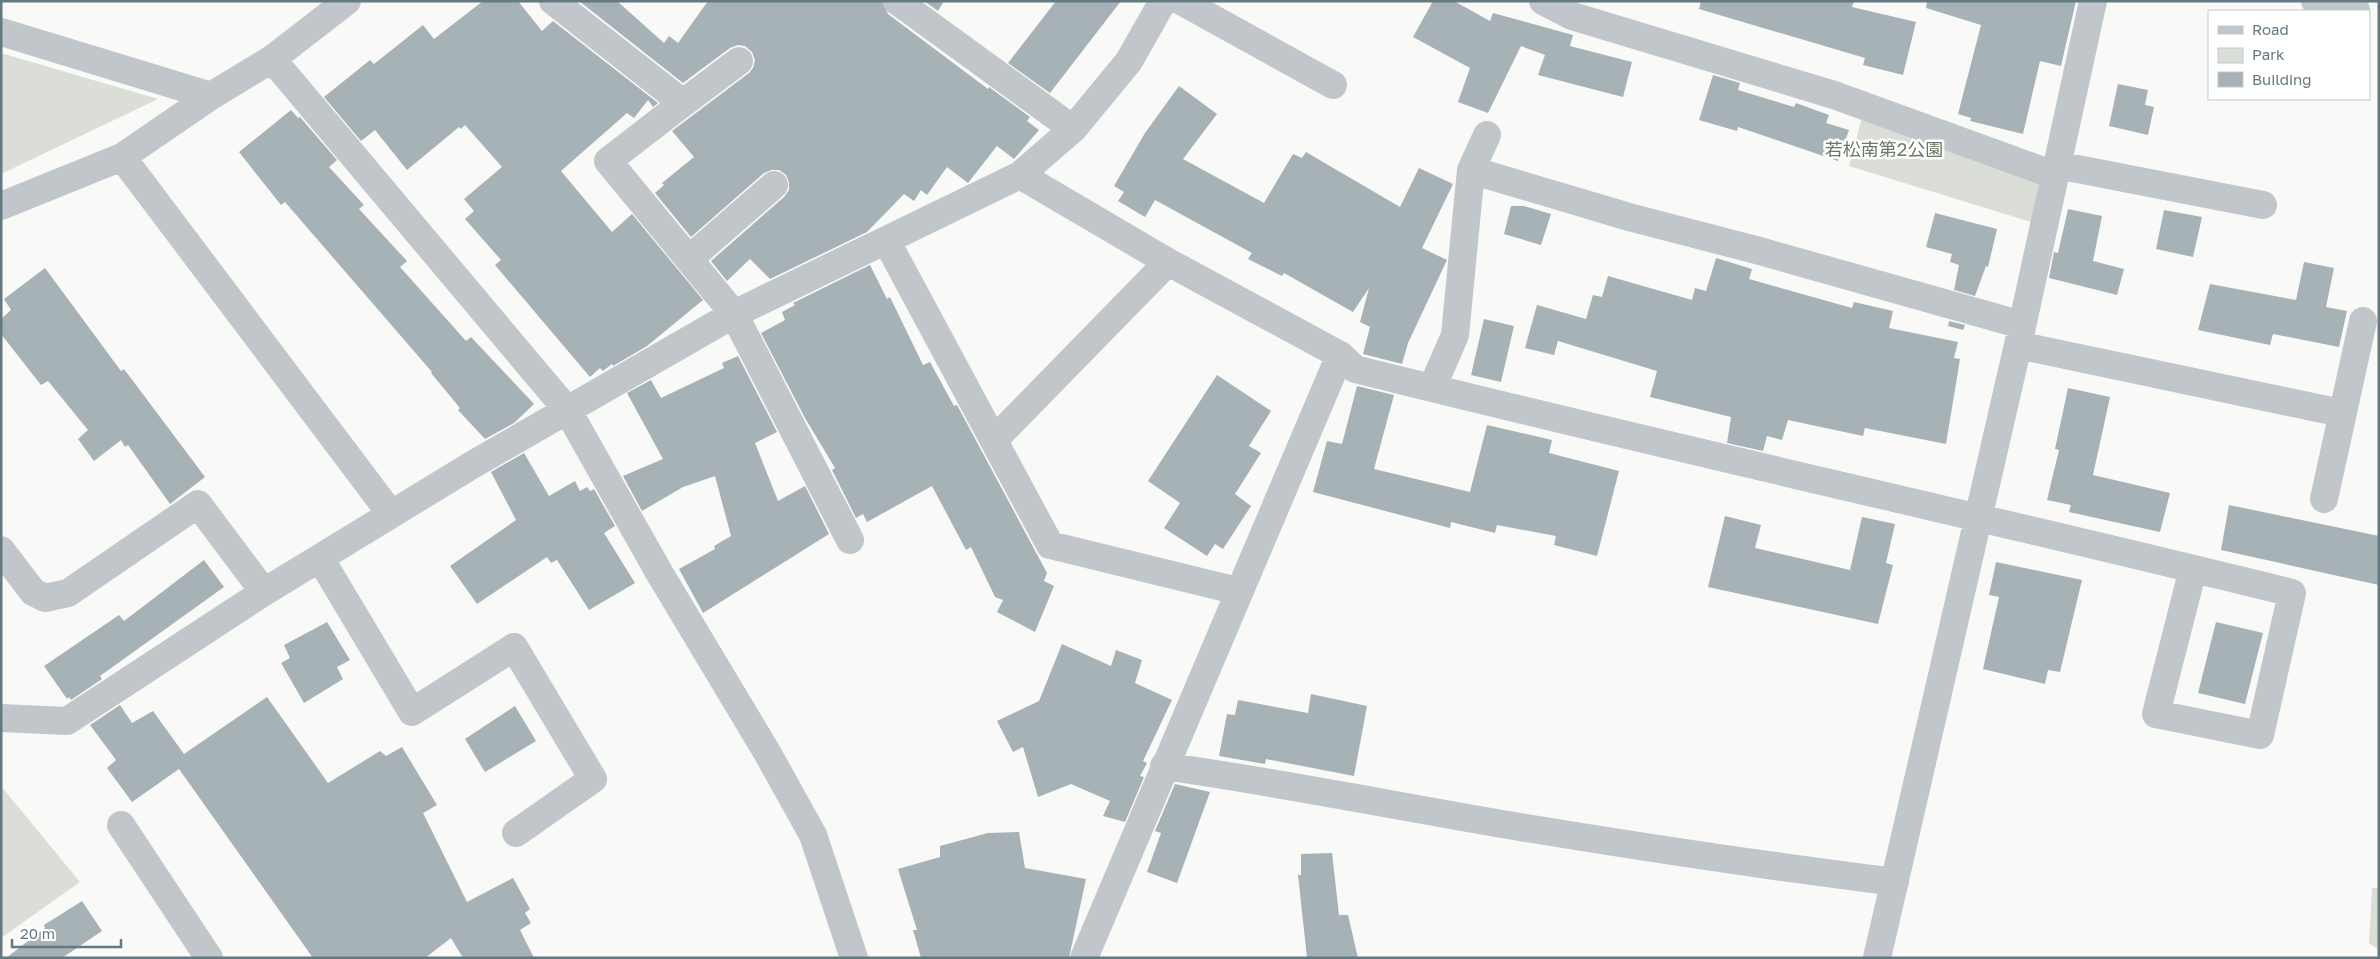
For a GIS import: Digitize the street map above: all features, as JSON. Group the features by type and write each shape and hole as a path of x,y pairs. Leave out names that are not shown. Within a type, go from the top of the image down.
{"street":[{"path":"1,206 122,157 212,96 272,59 347,1"},
{"path":"553,1 683,103"},
{"path":"897,1 1073,129"},
{"path":"1,718 67,722 264,592 391,514 734,314 1020,175 1073,129 1129,61 1163,1"},
{"path":"1181,1 1333,85"},
{"path":"1543,1 1572,16 1834,95 2056,170 2263,205"},
{"path":"1877,958 2020,335 2093,1"},
{"path":"2315,1 2356,10"},
{"path":"1,32 212,96"},
{"path":"272,59 568,411 660,574 768,754 813,835 854,958"},
{"path":"740,61 608,161 734,314 850,540"},
{"path":"1432,388 1455,335 1471,170 1487,135"},
{"path":"122,157 391,514"},
{"path":"1471,170 1628,217 1765,252 2020,335 2341,413"},
{"path":"1020,175 1168,262 1340,355 1355,369 1978,517 2193,569 2292,593 2260,735 2156,714 2193,569"},
{"path":"689,259 774,185"},
{"path":"886,240 1050,545 1238,591"},
{"path":"994,440 1168,262"},
{"path":"2324,499 2341,413 2363,320"},
{"path":"1084,958 1238,591 1340,355"},
{"path":"1,550 33,592 45,598 68,593 198,504 264,592"},
{"path":"320,558 412,712 514,647 593,779 516,833"},
{"path":"1164,766 1271,782 1513,826 1716,859 1895,882"},
{"path":"121,825 209,958"}],"green space":[{"path":"1,53 158,99 1,174"},
{"name":"若松南第2公園","path":"1863,114 2039,183 2031,222 1849,166"},
{"path":"1,786 80,882 1,938"},
{"path":"2372,888 2379,888 2379,950 2369,943"}],"building":[{"path":"483,1 518,1 542,31 553,21 658,103 653,107 648,100 634,118 627,113 561,171 612,232 632,214 703,300 647,346 613,366 612,364 603,371 600,368 590,377 495,265 501,260 465,219 474,211 464,199 502,167 465,125 461,129 459,127 407,170 375,130 361,141 324,97 370,60 374,64 423,25 434,39"},
{"path":"579,1 617,1 664,43 669,36 678,43 708,1 882,1 888,14 988,89 989,87 1030,117 1027,121 1039,130 1014,159 997,146 968,183 947,167 927,195 921,190 914,201 904,194 867,232 770,279 750,259 727,281 711,261 784,197 789,190 789,182 786,175 779,170 771,170 764,173 691,237 655,193 664,185 662,183 694,157 672,131 749,73 753,68 755,60 752,52 745,46 738,45 730,48 683,83"},
{"path":"924,1 944,1 938,11"},
{"path":"1056,1 1121,1 1050,93 1008,63"},
{"path":"1433,1 1454,1 1490,21 1493,13 1573,35 1570,46 1632,62 1623,97 1538,75 1545,55 1521,46 1488,113 1458,102 1470,68 1413,37"},
{"path":"1701,1 1854,1 1852,7 1916,22 1903,75 1863,65 1865,58 1699,9"},
{"path":"1927,1 2076,1 2061,66 2040,61 2023,134 1970,121 1971,118 1958,114 1981,25 1926,8"},
{"path":"1713,75 1740,83 1738,90 1794,107 1796,103 1829,115 1826,123 1849,130 1838,161 1738,127 1737,131 1699,120"},
{"path":"2118,84 2148,90 2145,105 2154,107 2148,135 2109,126"},
{"path":"1179,86 1217,114 1183,159 1264,203 1293,154 1302,158 1306,152 1400,207 1419,168 1453,184 1422,248 1447,260 1408,343 1402,364 1363,354 1370,327 1360,322 1369,288 1353,312 1284,273 1282,276 1248,259 1252,253 1155,200 1145,217 1118,201 1124,192 1114,186 1145,133"},
{"path":"291,110 298,118 300,117 337,160 329,167 364,205 359,209 407,261 400,267 466,341 471,337 534,404 514,423 485,439 458,410 460,408 432,372 285,202 281,205 239,152"},
{"path":"1511,206 1524,206 1551,214 1541,245 1504,234"},
{"path":"2068,209 2102,216 2093,261 2124,269 2117,295 2049,278 2054,252 2058,253"},
{"path":"2164,210 2202,217 2193,257 2156,249"},
{"path":"1935,213 1997,229 1988,267 1986,266 1975,296 1954,290 1959,265 1950,262 1952,254 1926,247"},
{"path":"1716,258 1752,269 1749,279 1852,308 1854,302 1893,311 1889,328 1958,342 1954,358 1960,359 1946,444 1865,428 1863,436 1788,420 1782,440 1767,436 1763,451 1727,443 1731,417 1650,397 1657,371 1558,341 1554,355 1525,348 1537,305 1586,319 1593,295 1602,297 1608,276 1692,300 1695,288 1706,291"},
{"path":"2304,262 2334,268 2326,307 2347,311 2339,347 2273,334 2270,345 2198,330 2210,284 2296,300"},
{"path":"870,265 887,299 890,297 923,365 930,362 954,406 957,405 1047,573 1044,581 1054,586 1035,632 997,612 1003,600 995,597 971,547 966,550 932,486 867,522 863,514 856,518 832,470 835,468 805,418 761,333 785,320 782,312 795,305 793,303"},
{"path":"45,268 121,371 124,369 205,477 170,504 128,445 125,447 121,440 94,461 78,439 88,430 48,381 41,385 1,334 1,319 11,310 4,299"},
{"path":"1484,319 1514,326 1501,382 1471,375"},
{"path":"1949,321 1965,325 1963,330 1948,326"},
{"path":"738,356 777,432 755,443 778,501 805,486 829,534 703,613 679,569 715,549 714,546 731,536 715,476 683,487 642,511 623,476 663,459 627,393 651,380 661,398 724,368 722,363"},
{"path":"1217,375 1271,411 1249,446 1261,453 1235,494 1251,506 1223,549 1215,544 1207,556 1164,528 1180,503 1148,481"},
{"path":"1357,386 1394,395 1374,469 1470,492 1487,425 1552,440 1549,453 1619,471 1597,556 1554,545 1556,536 1497,525 1495,533 1451,522 1450,528 1313,492 1327,441 1342,444"},
{"path":"2068,388 2110,397 2093,475 2170,493 2160,532 2069,512 2071,505 2047,500 2059,450 2055,449"},
{"path":"524,453 549,496 575,481 580,491 587,487 590,491 594,489 615,526 604,533 635,583 589,610 557,560 551,563 547,557 477,604 450,566 516,520 491,472"},
{"path":"2229,505 2379,536 2379,585 2221,550"},
{"path":"1725,516 1761,525 1755,548 1850,570 1862,517 1895,524 1886,563 1893,565 1878,624 1708,587"},
{"path":"204,560 224,587 100,676 102,679 71,700 69,697 67,699 44,666 119,615 124,621"},
{"path":"1996,562 2082,580 2060,672 2048,670 2045,684 1983,669 1999,597 1989,595"},
{"path":"327,622 350,660 337,667 343,679 304,703 281,663 290,658 284,645"},
{"path":"2216,622 2263,633 2245,704 2198,693"},
{"path":"1062,644 1111,666 1116,650 1142,660 1135,683 1172,700 1143,761 1147,763 1140,776 1144,777 1125,822 1103,816 1110,801 1071,784 1038,797 1023,747 1013,752 997,721 1039,701"},
{"path":"1311,694 1367,706 1354,776 1266,759 1265,764 1219,756 1227,714 1235,715 1238,700 1308,713"},
{"path":"267,697 328,783 380,751 386,756 402,747 437,805 423,813 467,902 513,878 530,909 525,913 531,923 520,930 534,958 463,958 451,938 425,958 313,958 179,769 132,802 107,768 116,760 90,725 120,705 132,723 153,711 184,754"},
{"path":"515,706 536,741 485,772 465,739"},
{"path":"1175,784 1210,792 1177,883 1147,872 1161,833 1155,831"},
{"path":"1019,832 1025,868 1086,879 1069,958 921,958 913,930 917,930 898,869 940,857 940,846 988,833"},
{"path":"1332,853 1339,915 1348,915 1358,958 1307,958 1298,875 1301,875 1301,854"},
{"path":"82,901 102,931 62,958 6,958 45,928 44,925"}]}
